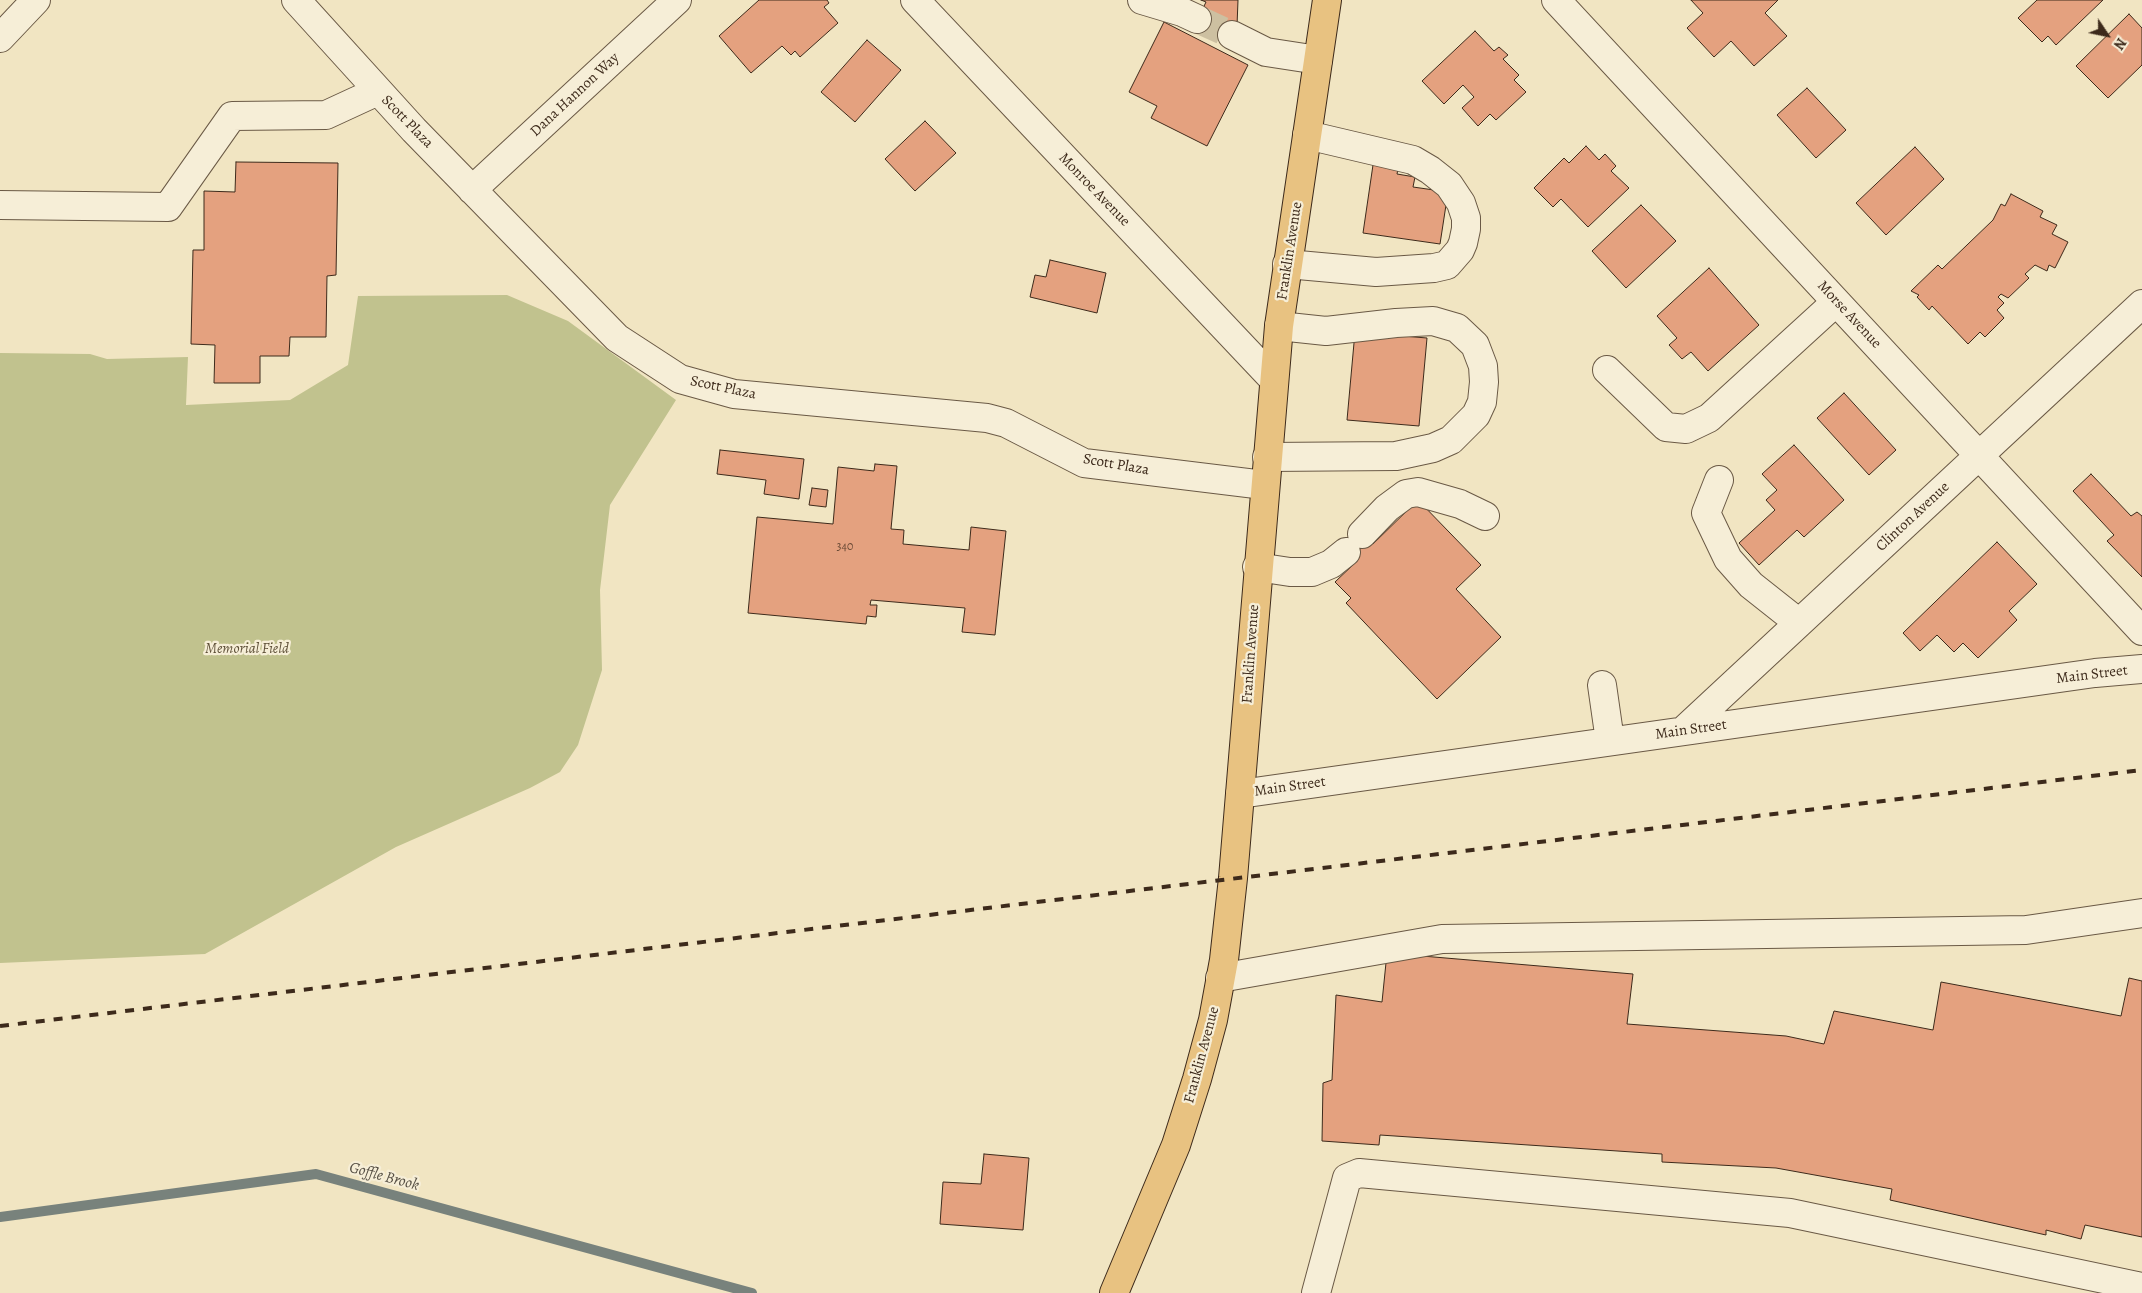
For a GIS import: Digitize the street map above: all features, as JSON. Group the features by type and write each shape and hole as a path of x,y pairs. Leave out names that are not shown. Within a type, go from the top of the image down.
{"main road":[{"name":"Franklin Avenue","path":"1114,1293 1176,1145 1211,1028 1220,978 1233,878 1273,379 1287,264 1327,0"}],"street":[{"path":"0,38 36,0"},
{"name":"Scott Plaza","path":"296,0 378,92 617,338 680,379 734,394 987,418 1006,422 1084,463 1264,485"},
{"name":"Dana Hannon Way","path":"472,190 677,0"},
{"name":"Monroe Avenue","path":"915,0 1273,379"},
{"path":"1142,0 1198,19"},
{"name":"Morse Avenue","path":"1556,0 2142,630"},
{"path":"1232,35 1266,52 1318,60"},
{"path":"0,205 168,207 232,116 326,114 378,92"},
{"path":"1287,264 1376,272 1434,268 1447,264 1460,250 1466,229 1466,218 1461,203 1448,185 1430,170 1413,160 1306,135"},
{"path":"1607,370 1666,427 1686,429 1709,418 1836,302"},
{"name":"Clinton Avenue","path":"1684,730 2142,304"},
{"path":"1267,457 1391,457 1433,448 1451,440 1476,415 1482,402 1484,382 1483,366 1475,345 1457,328 1433,321 1396,322 1326,331 1279,326"},
{"path":"1719,480 1706,513 1728,559 1751,585 1799,624"},
{"path":"1257,567 1290,572 1312,572 1331,564 1387,508 1406,494 1418,492 1460,504 1486,516"},
{"name":"Main Street","path":"1240,794 2095,673 2142,669"},
{"path":"1602,685 1610,741"},
{"path":"1220,978 1442,939 2026,930 2142,913"},
{"path":"1316,1293 1347,1178 1359,1173 1790,1213 2142,1287"}],"green space":[{"name":"Memorial Field","path":"507,295 568,321 676,400 610,505 600,590 602,670 578,745 560,772 530,788 396,847 205,954 0,963 0,353 90,354 107,359 188,357 186,405 290,400 348,365 358,296"}],"building":[{"path":"759,0 827,0 829,3 824,7 838,23 800,57 795,51 791,55 782,46 751,73 719,36"},
{"path":"1201,0 1238,0 1237,26 1229,41 1196,23 1206,2"},
{"path":"1691,0 1778,0 1765,13 1787,36 1754,66 1731,41 1714,57 1687,28 1703,13"},
{"path":"2037,0 2103,0 2056,45 2048,36 2042,42 2018,18"},
{"path":"2129,14 2142,28 2142,65 2108,98 2076,66"},
{"path":"1164,22 1248,65 1207,146 1151,118 1157,106 1129,92"},
{"path":"1475,31 1494,51 1499,47 1508,55 1503,59 1519,75 1514,80 1526,92 1496,120 1490,114 1478,126 1462,108 1474,97 1463,85 1444,104 1422,81"},
{"path":"867,40 901,70 855,122 821,92"},
{"path":"1807,88 1846,130 1816,158 1777,115"},
{"path":"925,121 956,153 915,191 885,159"},
{"path":"1586,146 1599,160 1605,154 1616,166 1611,171 1629,188 1588,227 1561,199 1553,207 1534,188 1564,158 1569,163"},
{"path":"1915,147 1944,179 1886,235 1856,203"},
{"path":"236,162 338,163 336,275 327,276 326,337 290,337 289,356 260,356 260,383 214,383 215,345 191,344 193,250 204,250 204,191 235,192"},
{"path":"1373,165 1398,169 1397,174 1415,177 1413,187 1448,192 1440,244 1363,233"},
{"path":"2011,194 2043,211 2040,217 2057,225 2052,234 2068,242 2055,268 2049,265 2047,271 2035,265 2025,274 2029,278 2008,298 2001,294 1998,297 2004,303 1997,310 2004,318 1985,337 1980,332 1968,344 1932,306 1929,310 1917,297 1919,295 1911,291 1938,265 1942,269 1993,220 2001,204 2005,206"},
{"path":"1641,205 1676,241 1626,288 1592,251"},
{"path":"1050,260 1106,273 1097,313 1030,297 1035,275 1046,277"},
{"path":"1709,268 1759,325 1708,371 1691,352 1682,359 1669,345 1677,338 1657,316"},
{"path":"1355,332 1427,338 1419,426 1347,420"},
{"path":"1844,393 1896,450 1869,475 1817,418"},
{"path":"1794,445 1844,500 1804,537 1797,530 1759,565 1739,543 1775,510 1766,500 1777,490 1762,474"},
{"path":"720,450 804,459 799,499 764,494 766,480 717,474"},
{"path":"875,464 897,466 891,529 904,530 903,544 969,550 971,527 1006,531 995,635 962,632 965,608 871,600 870,605 877,605 876,617 867,616 866,624 748,613 757,517 833,524 838,467 874,471"},
{"path":"2091,474 2131,516 2137,512 2142,516 2142,577 2107,541 2114,535 2073,491"},
{"path":"812,488 828,490 826,507 809,505"},
{"path":"1418,500 1481,565 1456,589 1501,637 1437,699 1346,603 1351,598 1335,582 1356,562 1341,547 1358,530 1373,544"},
{"path":"1997,542 2037,584 2009,611 2017,620 1978,658 1963,643 1954,652 1937,635 1920,651 1903,633"},
{"path":"1387,953 1633,974 1627,1024 1786,1036 1824,1044 1834,1011 1933,1030 1941,982 2121,1016 2129,978 2142,981 2142,1237 2085,1225 2081,1239 2046,1230 2046,1235 1890,1200 1892,1189 1776,1168 1662,1162 1662,1154 1380,1135 1379,1145 1322,1141 1323,1083 1332,1080 1336,995 1382,1002"},
{"path":"984,1154 1029,1158 1023,1230 940,1224 943,1182 981,1184"}],"waterway":[{"name":"Goffle Brook","path":"0,1217 316,1174 752,1293"}],"tunnel":[{"path":"1197,19 1232,35"}],"railway":[{"path":"0,1026 2142,770"}]}
